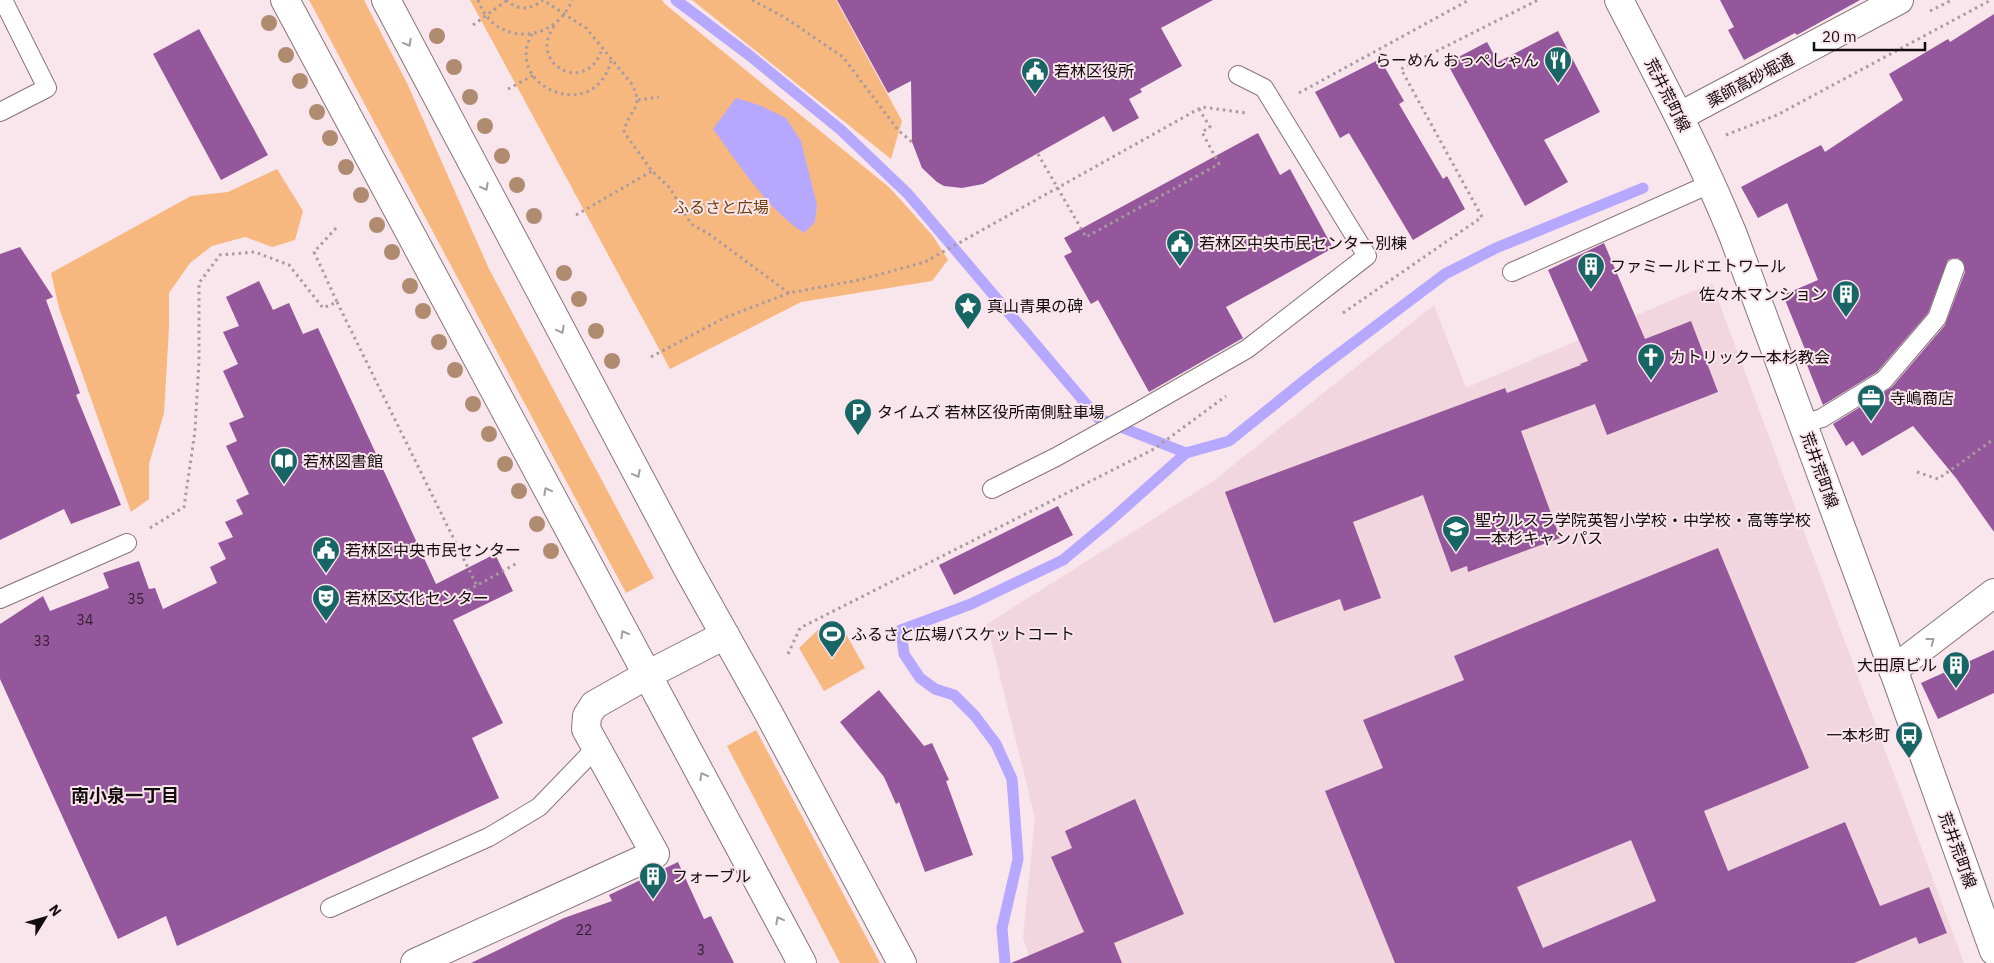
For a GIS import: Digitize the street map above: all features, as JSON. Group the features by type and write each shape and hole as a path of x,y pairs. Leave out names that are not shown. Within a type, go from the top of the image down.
{"street":[{"path":"285,0 802,963"},
{"path":"386,0 683,561 902,963"},
{"name":"荒井荒町線","path":"1619,0 1680,116 1712,183 1733,235 1994,951"},
{"name":"薬師高砂堀通","path":"1680,116 1900,0"},
{"path":"1893,670 1994,593"},
{"path":"415,963 655,854 586,729 587,716 594,705 725,635"}],"lane":[{"path":"0,112 47,88 3,0"},
{"path":"992,489 1056,457 1247,349 1366,256 1264,88 1238,75"},
{"path":"1512,272 1712,183"},
{"path":"1803,424 1822,418 1884,380 1936,318 1955,268"},
{"path":"0,599 127,543"},
{"path":"330,908 489,837 539,807 596,748"}],"path":[{"path":"478,0 487,16 499,27 513,33 532,34 542,32 555,25"},
{"path":"473,25 506,0 512,5 529,8 537,6 544,0 586,28 602,50 631,83 638,100 636,108 626,122 624,132 652,171 670,188 691,224 709,234 789,293"},
{"path":"572,0 565,14 555,25 547,39 547,48 554,65 571,73 580,73 596,64 602,50"},
{"path":"752,0 784,17 843,58 898,130 912,142"},
{"path":"651,357 724,318 789,293 859,280 924,262 1199,108 1258,115 1469,0"},
{"path":"1338,317 1482,217 1401,69 1538,0"},
{"path":"1726,135 1777,115 1991,0"},
{"path":"532,34 528,41 526,56 530,70 538,82 549,90 563,95 577,95 591,90 602,81 609,70 611,61"},
{"path":"508,90 534,75"},
{"path":"638,100 659,97"},
{"path":"1038,154 1086,237 1219,164 1202,132 1210,127 1199,108"},
{"path":"576,215 652,171"},
{"path":"1153,200 1157,206"},
{"path":"336,228 314,252 477,586"},
{"path":"127,543 184,507 195,431 199,361 199,283 220,254 255,252 289,265 323,308 337,302"},
{"path":"788,654 800,628 1154,449 1229,394"},
{"path":"1917,472 1938,479 1994,440"},
{"path":"445,603 519,562"}],"shaded area":[{"path":"736,98 759,105 786,118 801,141 817,205 815,222 804,233 790,223 766,199 713,129"},
{"name":"聖ウルスラ学院英智小学校・中学校・高等学校 一本杉キャンパス","path":"1712,283 1964,963 1032,963 1023,938 1035,818 987,624 1212,482 1434,305 1466,388"}],"green space":[{"path":"309,0 364,0 407,83 489,269 654,578 626,593"},
{"name":"ふるさと広場","path":"470,0 662,0 890,188 933,236 948,260 932,281 801,302 670,369"},
{"path":"692,0 836,0 902,121 891,159"},
{"path":"277,169 303,211 295,240 272,247 245,237 212,246 190,263 169,293 164,413 149,464 149,499 131,512 59,308 51,273 191,196 228,192"},
{"name":"ふるさと広場バスケットコート","path":"841,625 865,668 824,691 799,648 819,629"},
{"path":"756,730 880,963 840,963 727,746"}],"building":[{"name":"若林区役所","path":"837,0 1213,0 1161,28 1182,66 1140,89 1142,92 1129,99 1139,118 1113,132 1104,116 983,184 962,188 944,186 922,168 912,142 911,81 888,93"},
{"path":"1720,0 1860,0 1797,35 1795,33 1744,60 1728,30 1734,27"},
{"path":"1994,14 1994,532 1956,478 1913,426 1862,456 1853,441 1846,446 1833,424 1892,387 1945,325 1965,272 1963,262 1958,258 1948,260 1928,313 1877,372 1823,405 1807,365 1811,364 1783,295 1818,280 1787,203 1758,218 1741,187 1821,145 1825,152 1903,100 1889,74 1948,39 1950,42"},
{"path":"199,29 268,155 221,180 153,54"},
{"path":"1558,31 1600,112 1544,140 1568,182 1525,206 1447,63 1487,42 1498,62"},
{"path":"1380,59 1404,101 1399,104 1443,179 1447,176 1465,209 1413,240 1349,133 1340,138 1315,92"},
{"name":"若林区中央市民センター別棟","path":"1258,133 1280,175 1290,169 1333,248 1226,307 1243,338 1149,392 1098,300 1091,304 1064,256 1072,252 1064,238"},
{"path":"1604,243 1645,339 1691,321 1718,392 1607,435 1595,404 1521,431 1560,538 1468,572 1467,566 1451,572 1423,495 1353,522 1381,598 1344,611 1340,599 1274,623 1225,492 1505,388 1507,393 1588,361 1548,270"},
{"path":"20,247 53,297 46,300 80,393 76,395 121,505 71,524 64,509 0,540 0,254"},
{"name":"若林区文化センター","path":"259,281 273,310 289,303 303,334 318,328 436,584 495,554 513,591 453,620 503,723 472,738 499,798 177,946 166,916 118,939 0,679 0,624 43,596 50,611 109,588 103,573 139,561 149,589 155,588 163,609 217,583 210,567 226,559 218,543 233,537 225,522 243,514 236,500 249,494 226,446 237,441 229,423 244,417 223,371 238,364 223,332 239,326 226,297"},
{"path":"1058,506 1073,535 954,595 939,565"},
{"path":"1718,548 1809,768 1704,811 1728,871 1845,822 1880,906 1929,887 1947,933 1919,944 1916,937 1854,963 1395,963 1325,791 1383,768 1363,720 1464,680 1454,656","holes":["1631,840 1656,901 1543,948 1517,887"]},
{"name":"大田原ビル","path":"1994,650 1994,693 1938,719 1921,683"},
{"path":"879,690 924,746 932,743 949,780 946,781 973,855 925,872 899,802 896,804 884,777 840,722"},
{"path":"1135,799 1184,914 1114,943 1122,963 1011,963 1084,932 1051,857 1072,848 1065,831"},
{"path":"678,862 704,919 711,916 734,963 471,963 564,918 612,901 609,895"}],"waterway":[{"path":"676,0 749,55 841,130 908,194 1098,418 1186,453"},
{"path":"1005,963 1002,928 1018,859 1012,779 996,744 975,716 954,695 935,689 920,678 904,654 901,630 971,604 1063,560 1186,453 1229,441 1315,372 1445,274 1496,248 1643,188"}],"place":[{"name":"らーめん おっぺしゃん","path":"1558,84"},
{"name":"若林区役所","path":"1035,95"},
{"name":"若林区中央市民センター別棟","path":"1180,267"},
{"name":"ファミールドエトワール","path":"1591,290"},
{"name":"佐々木マンション","path":"1846,318"},
{"name":"真山青果の碑","path":"968,330"},
{"name":"カトリック一本杉教会","path":"1651,381"},
{"name":"寺嶋商店","path":"1871,422"},
{"name":"タイムズ 若林区役所南側駐車場","path":"858,436"},
{"name":"若林図書館","path":"284,485"},
{"name":"聖ウルスラ学院英智小学校・中学校・高等学校 一本杉キャンパス","path":"1456,553"},
{"name":"若林区中央市民センター","path":"326,574"},
{"name":"若林区文化センター","path":"326,622"},
{"name":"ふるさと広場バスケットコート","path":"832,658"},
{"name":"大田原ビル","path":"1956,689"},
{"name":"一本杉町","path":"1909,759"},
{"name":"フォーブル","path":"653,900"}],"district":[{"name":"南小泉一丁目","path":"125,795"}]}
